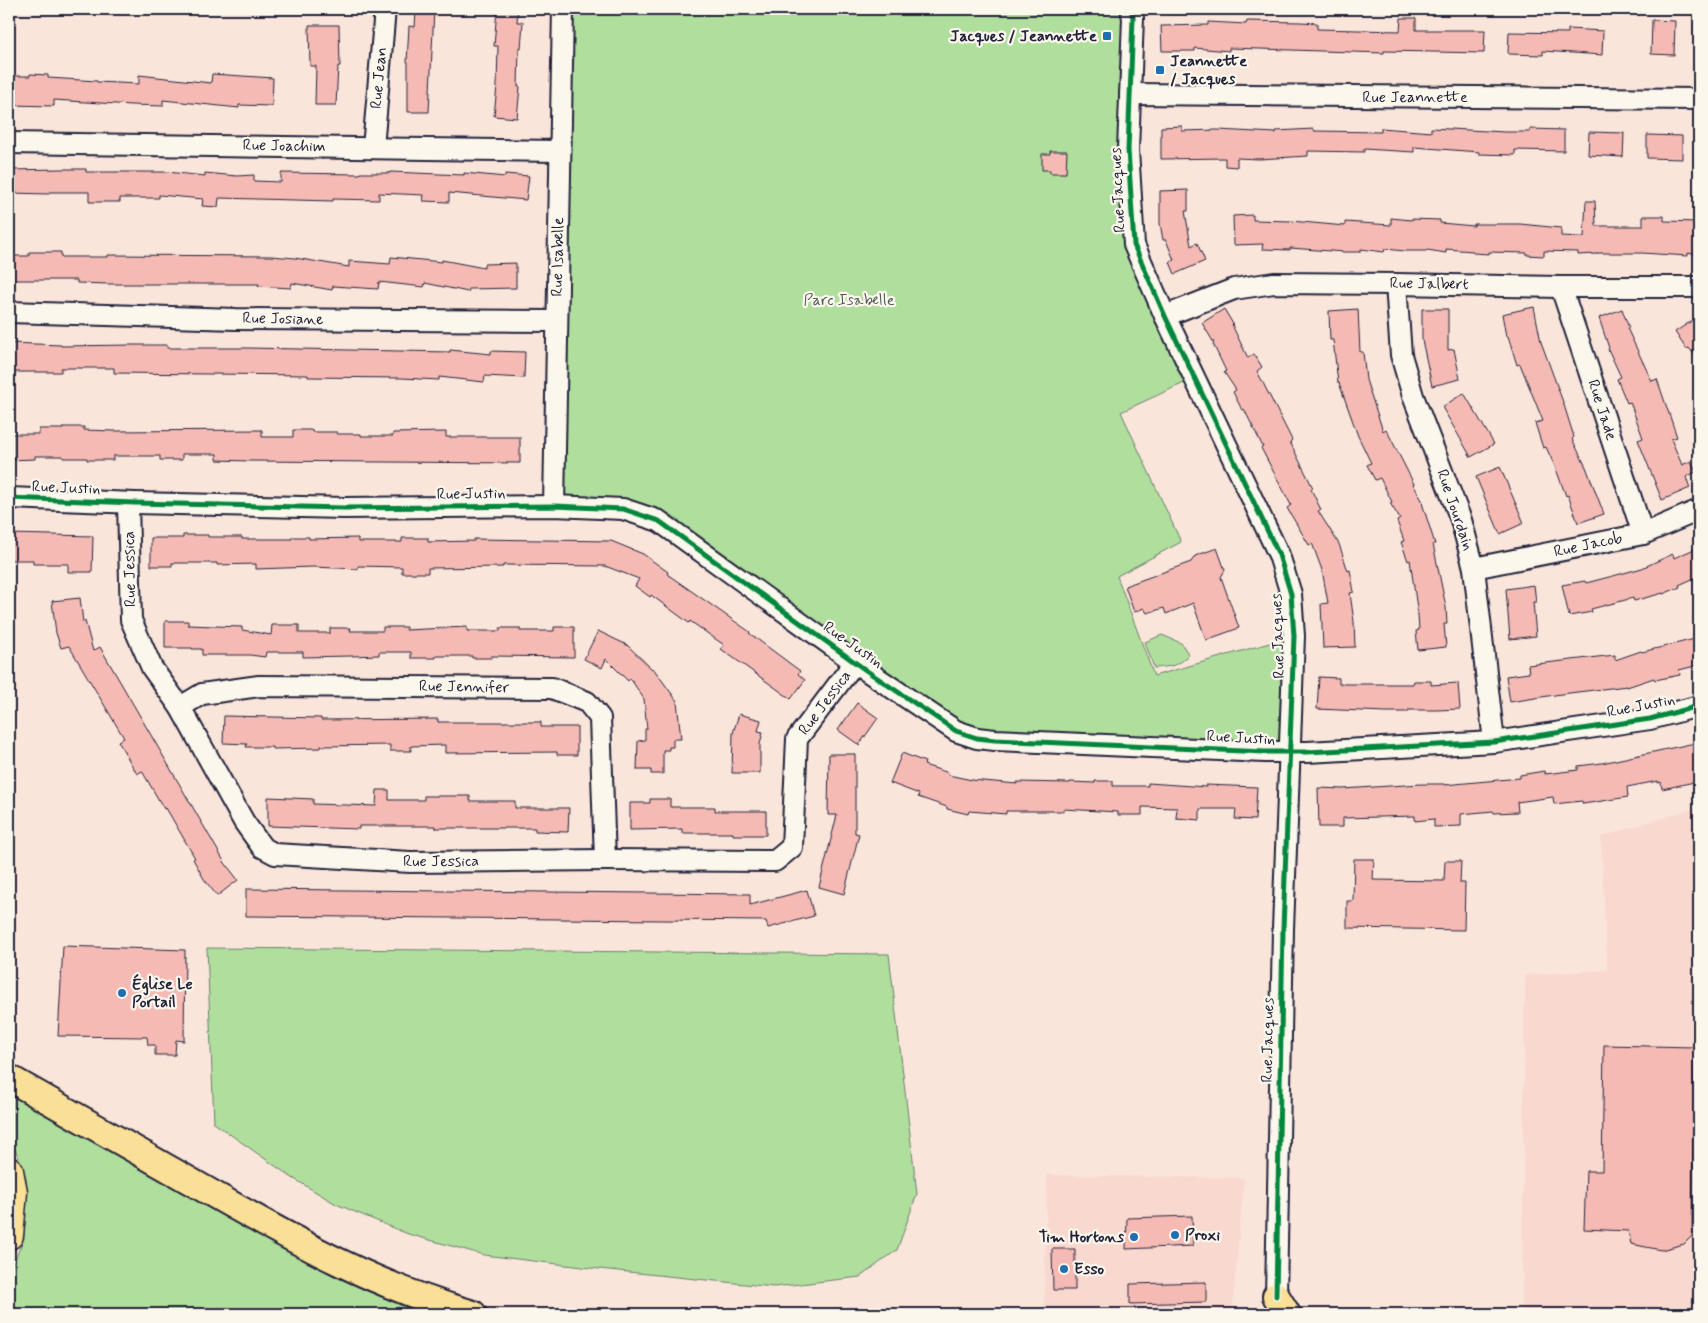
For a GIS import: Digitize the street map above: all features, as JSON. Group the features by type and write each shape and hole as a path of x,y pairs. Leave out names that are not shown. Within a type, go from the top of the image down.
{"highway":[{"path":"9,1171 13,1192 9,1236"}],"main road":[{"path":"9,1078 274,1230 324,1256 427,1300 473,1314"}],"street":[{"name":"Rue Jean","path":"373,148 385,9"},
{"name":"Rue Isabelle","path":"554,506 562,9"},
{"name":"Rue Jacques","path":"1131,9 1133,18 1128,150 1134,245 1165,316 1279,555 1291,594 1294,636 1283,929 1277,1308"},
{"name":"Rue Jeannette","path":"1130,94 1699,99"},
{"name":"Rue Joachim","path":"9,143 560,151"},
{"name":"Rue Jalbert","path":"1165,316 1234,290 1266,285 1396,284 1699,287"},
{"name":"Rue Jourdain","path":"1396,284 1402,355 1413,396 1461,520 1474,568 1494,742"},
{"name":"Rue Jade","path":"1561,287 1643,534"},
{"name":"Rue Josiane","path":"9,312 236,319 557,322"},
{"name":"Rue Justin","path":"9,498 344,508 554,506 623,509 659,522 855,662 956,731 977,738 1290,752 1494,742 1650,719 1699,706"},
{"name":"Rue Jessica","path":"128,503 131,620 152,668 180,707 244,822 262,847 275,854 410,862 775,861 792,847 797,739 855,662"},
{"name":"Rue Jacob","path":"1474,568 1643,534 1699,510"},
{"name":"Rue Jennifer","path":"180,707 202,694 259,686 552,688 587,702 600,718 604,860"}],"shaded area":[{"path":"1699,807 1699,1314 1522,1314 1525,975 1607,970 1601,837"},
{"path":"1047,1175 1244,1178 1232,1314 1044,1314"}],"green space":[{"name":"Parc Isabelle","path":"563,9 1131,9 1134,245 1195,378 1121,412 1181,542 1117,576 1154,676 1294,636 1294,753 969,729 659,522 554,506"},
{"path":"1162,635 1181,643 1189,655 1181,662 1173,665 1154,668 1145,642"},
{"path":"207,948 889,954 917,1194 897,1250 860,1277 774,1287 484,1255 408,1234 336,1204 291,1177 214,1123"},
{"path":"9,1092 336,1277 421,1314 9,1314 9,1273 24,1238 26,1194 23,1168 9,1135"}],"building":[{"path":"416,9 434,9 429,112 408,112 407,62 409,26 415,27"},
{"path":"497,9 518,9 517,22 523,22 521,48 519,48 518,87 520,87 517,118 494,116 497,86 498,46 494,46"},
{"path":"1401,18 1416,18 1416,30 1485,30 1484,53 1384,51 1384,53 1229,48 1229,51 1195,48 1195,51 1162,51 1161,26 1208,25 1208,22 1246,24 1247,21 1301,22 1317,23 1317,29 1400,31"},
{"path":"1652,20 1675,21 1674,55 1651,54"},
{"path":"309,25 339,25 340,66 338,66 336,105 315,105 316,66 310,66"},
{"path":"1568,29 1603,31 1602,55 1543,51 1543,55 1508,54 1509,32 1568,33"},
{"path":"30,74 48,75 48,78 139,84 139,75 211,83 212,74 273,78 272,106 239,105 239,108 163,100 163,106 54,100 54,106 9,105 9,76 30,76"},
{"path":"1182,126 1182,131 1218,130 1276,133 1276,131 1314,129 1314,131 1381,132 1381,128 1431,132 1431,128 1505,132 1530,132 1530,129 1564,130 1564,151 1515,150 1515,155 1479,154 1479,152 1414,147 1414,152 1364,149 1364,152 1308,151 1308,156 1259,159 1237,158 1237,167 1225,166 1225,158 1161,159 1161,127"},
{"path":"1589,132 1624,133 1623,157 1588,155"},
{"path":"1647,135 1682,136 1682,159 1647,158"},
{"path":"1050,151 1067,151 1066,173 1050,173 1050,170 1042,170 1042,154 1050,154"},
{"path":"86,169 86,172 167,172 205,176 205,173 237,176 254,175 254,181 281,182 281,173 360,174 390,172 464,175 464,173 505,177 505,174 529,176 526,200 449,193 449,202 423,201 424,195 379,193 379,200 333,199 333,201 219,198 218,207 202,206 203,199 159,195 159,198 120,198 120,202 89,202 89,192 9,193 9,170"},
{"path":"1188,190 1188,211 1185,211 1191,246 1197,243 1205,261 1175,274 1170,262 1174,260 1166,240 1163,240 1160,223 1160,191"},
{"path":"1586,201 1595,201 1596,226 1643,226 1643,216 1664,216 1664,221 1699,222 1699,255 1688,253 1688,256 1597,253 1578,255 1578,252 1544,251 1544,256 1527,255 1527,253 1473,253 1473,251 1446,249 1446,253 1427,250 1405,251 1385,249 1384,252 1361,249 1361,252 1344,252 1290,248 1290,250 1262,249 1263,244 1234,245 1233,216 1253,215 1253,220 1345,226 1345,222 1391,225 1391,218 1440,220 1440,223 1474,226 1474,224 1520,224 1561,228 1561,236 1584,237"},
{"path":"29,252 61,252 61,257 108,257 108,255 271,256 349,267 349,261 390,264 391,257 442,262 442,260 484,268 484,264 516,263 516,288 469,289 468,292 425,283 424,287 379,282 378,289 333,286 332,290 292,283 291,288 258,286 259,284 108,284 77,283 77,280 9,280 9,256 29,256"},
{"path":"1534,307 1541,342 1563,402 1574,437 1572,439 1586,467 1604,514 1578,523 1568,495 1566,496 1546,447 1543,448 1535,423 1543,421 1520,364 1517,365 1508,336 1506,336 1502,314"},
{"path":"1224,309 1248,358 1254,354 1262,367 1257,371 1292,440 1290,442 1313,488 1311,489 1321,510 1318,511 1339,544 1348,571 1350,570 1354,592 1350,593 1355,647 1323,648 1321,604 1328,603 1322,570 1312,543 1309,545 1287,508 1291,505 1261,448 1263,447 1244,409 1242,410 1233,392 1236,390 1224,372 1226,371 1214,343 1202,323"},
{"path":"1358,309 1360,352 1363,352 1366,380 1383,431 1386,429 1423,502 1435,544 1433,544 1446,607 1447,624 1444,624 1446,647 1418,650 1416,631 1419,630 1418,615 1410,560 1408,561 1401,542 1404,541 1397,521 1400,519 1390,503 1392,502 1380,478 1375,480 1367,465 1371,463 1358,436 1338,383 1333,340 1330,340 1329,311"},
{"path":"1422,309 1448,309 1448,350 1454,349 1460,379 1432,386 1422,340"},
{"path":"1622,309 1629,328 1627,328 1652,381 1657,379 1677,437 1671,439 1682,465 1691,461 1696,472 1686,477 1690,488 1662,500 1638,440 1643,438 1630,402 1627,403 1617,379 1621,377 1608,349 1599,318"},
{"path":"1699,316 1699,361 1689,348 1686,349 1675,332"},
{"path":"9,343 61,346 167,345 167,348 450,352 450,350 491,354 491,351 525,352 524,378 485,376 484,382 439,377 439,380 308,377 308,375 114,373 114,368 61,368 61,372 9,372"},
{"path":"1464,393 1494,444 1471,457 1442,407"},
{"path":"63,427 84,427 84,430 113,431 262,430 262,437 293,437 293,430 312,430 312,432 361,434 361,436 393,436 393,433 446,432 446,437 520,437 520,463 250,461 217,460 217,454 182,454 182,460 160,460 160,456 113,456 113,460 87,460 87,458 63,458 63,456 35,456 35,459 9,460 9,434 39,434 39,429 63,429"},
{"path":"1500,467 1524,523 1500,534 1476,477"},
{"path":"9,534 93,536 92,572 68,572 68,564 33,564 33,560 9,560"},
{"path":"183,535 242,537 242,539 292,539 292,537 309,537 309,539 358,538 358,542 402,542 402,538 428,538 428,542 474,541 474,539 611,541 643,554 668,572 667,574 750,632 800,671 798,674 805,680 791,699 721,649 724,645 635,586 639,579 605,566 503,565 503,567 428,568 428,573 402,573 402,567 358,566 358,569 313,567 256,569 256,564 217,565 217,563 172,563 172,566 151,566 151,538 183,538"},
{"path":"1699,547 1699,576 1679,585 1680,587 1663,594 1634,601 1633,598 1591,609 1592,612 1569,616 1562,585 1585,581 1586,583 1642,568 1673,554 1674,558"},
{"path":"1217,548 1225,570 1221,577 1239,628 1206,640 1193,603 1166,614 1164,608 1147,613 1144,608 1134,612 1125,586 1191,562 1195,556"},
{"path":"1534,585 1536,602 1533,602 1536,636 1510,639 1506,589"},
{"path":"80,598 83,622 85,621 93,651 100,647 225,863 238,880 217,896 204,879 193,859 195,858 142,771 137,774 118,741 124,738 69,646 61,648 56,633 52,601"},
{"path":"165,621 188,621 188,625 242,627 242,630 271,635 272,625 299,625 299,633 330,633 330,628 351,628 350,631 383,631 383,627 406,627 406,630 467,627 467,631 500,631 500,628 520,628 520,631 554,631 554,627 574,627 574,657 491,656 491,658 472,658 472,656 436,656 436,658 411,658 411,652 379,652 379,655 303,657 303,652 266,652 265,657 250,655 202,655 202,649 165,648"},
{"path":"598,631 627,645 653,668 677,701 681,739 673,739 673,747 669,747 669,750 663,750 663,774 651,774 651,770 637,770 638,741 645,740 645,729 647,729 644,699 630,678 628,681 606,659 602,668 584,659"},
{"path":"1699,638 1699,665 1679,670 1680,675 1655,680 1654,678 1627,687 1510,702 1506,676 1529,673 1528,665 1615,655 1615,660 1641,651"},
{"path":"1319,677 1339,678 1339,684 1413,684 1414,681 1431,681 1431,685 1458,683 1460,709 1385,712 1317,709"},
{"path":"857,703 878,718 859,745 838,730"},
{"path":"739,714 761,720 758,731 763,732 760,744 760,773 732,773 733,733"},
{"path":"224,716 321,718 321,720 438,719 438,722 541,722 541,727 577,727 577,755 557,755 557,752 445,753 445,745 411,746 411,751 390,751 390,745 272,749 272,747 246,747 247,744 223,743"},
{"path":"1695,743 1699,759 1699,781 1662,789 1661,782 1658,783 1658,781 1627,787 1628,797 1583,804 1582,801 1554,804 1553,797 1517,802 1518,812 1494,813 1493,811 1461,814 1461,826 1434,827 1434,819 1415,821 1415,816 1343,818 1343,827 1319,827 1318,788 1343,789 1421,784 1444,785 1520,778 1520,775 1544,771 1545,774 1578,770 1578,766 1602,763"},
{"path":"902,753 925,762 924,765 949,773 948,775 972,780 1017,784 1017,782 1095,783 1095,781 1113,781 1113,786 1148,786 1148,783 1206,787 1206,785 1257,787 1255,820 1235,819 1236,809 1200,809 1200,820 1176,818 1177,808 1142,807 1142,815 1118,815 1118,812 1063,809 1063,811 1006,811 1006,814 969,811 968,814 947,809 947,807 918,797 919,794 890,783"},
{"path":"829,754 855,754 855,833 859,834 844,894 819,887 837,815 828,815"},
{"path":"377,790 389,790 389,800 424,800 424,796 470,796 470,801 515,801 515,808 569,808 568,832 535,831 535,828 435,828 435,826 359,826 359,829 268,826 268,797 313,799 313,804 376,806"},
{"path":"650,799 670,799 670,807 715,807 715,811 766,811 766,835 682,833 682,829 630,830 630,803 650,803"},
{"path":"1354,859 1374,859 1373,880 1444,881 1445,861 1461,861 1460,883 1465,883 1464,930 1347,928 1347,901 1353,901"},
{"path":"246,889 750,894 750,905 807,890 814,916 768,928 766,921 246,916"},
{"name":"Église Le Portail","path":"63,946 185,950 184,1041 176,1040 175,1055 155,1055 155,1045 148,1045 147,1037 58,1036"},
{"path":"1604,1045 1694,1047 1692,1236 1684,1244 1661,1250 1631,1244 1628,1231 1584,1229 1586,1171 1602,1171"},
{"path":"1192,1216 1193,1246 1126,1249 1127,1218"},
{"name":"Esso","path":"1052,1249 1075,1249 1075,1290 1053,1290"},
{"path":"1206,1282 1206,1302 1130,1304 1130,1284"}],"cycle path":[{"path":"1131,9 1133,18 1128,150 1134,245 1165,316 1279,555 1291,594 1294,636 1283,929 1276,1296"},
{"path":"9,498 344,508 554,506 623,509 659,521 867,671 956,731 977,738 1265,752 1307,752 1494,742 1650,719 1699,706"}],"place":[{"name":"Jacques / Jeannette","path":"1107,36"},
{"name":"Jeannette / Jacques","path":"1160,70"},
{"name":"Église Le Portail","path":"122,993"},
{"name":"Proxi","path":"1175,1235"},
{"name":"Tim Hortons","path":"1134,1237"},
{"name":"Esso","path":"1064,1269"}]}
